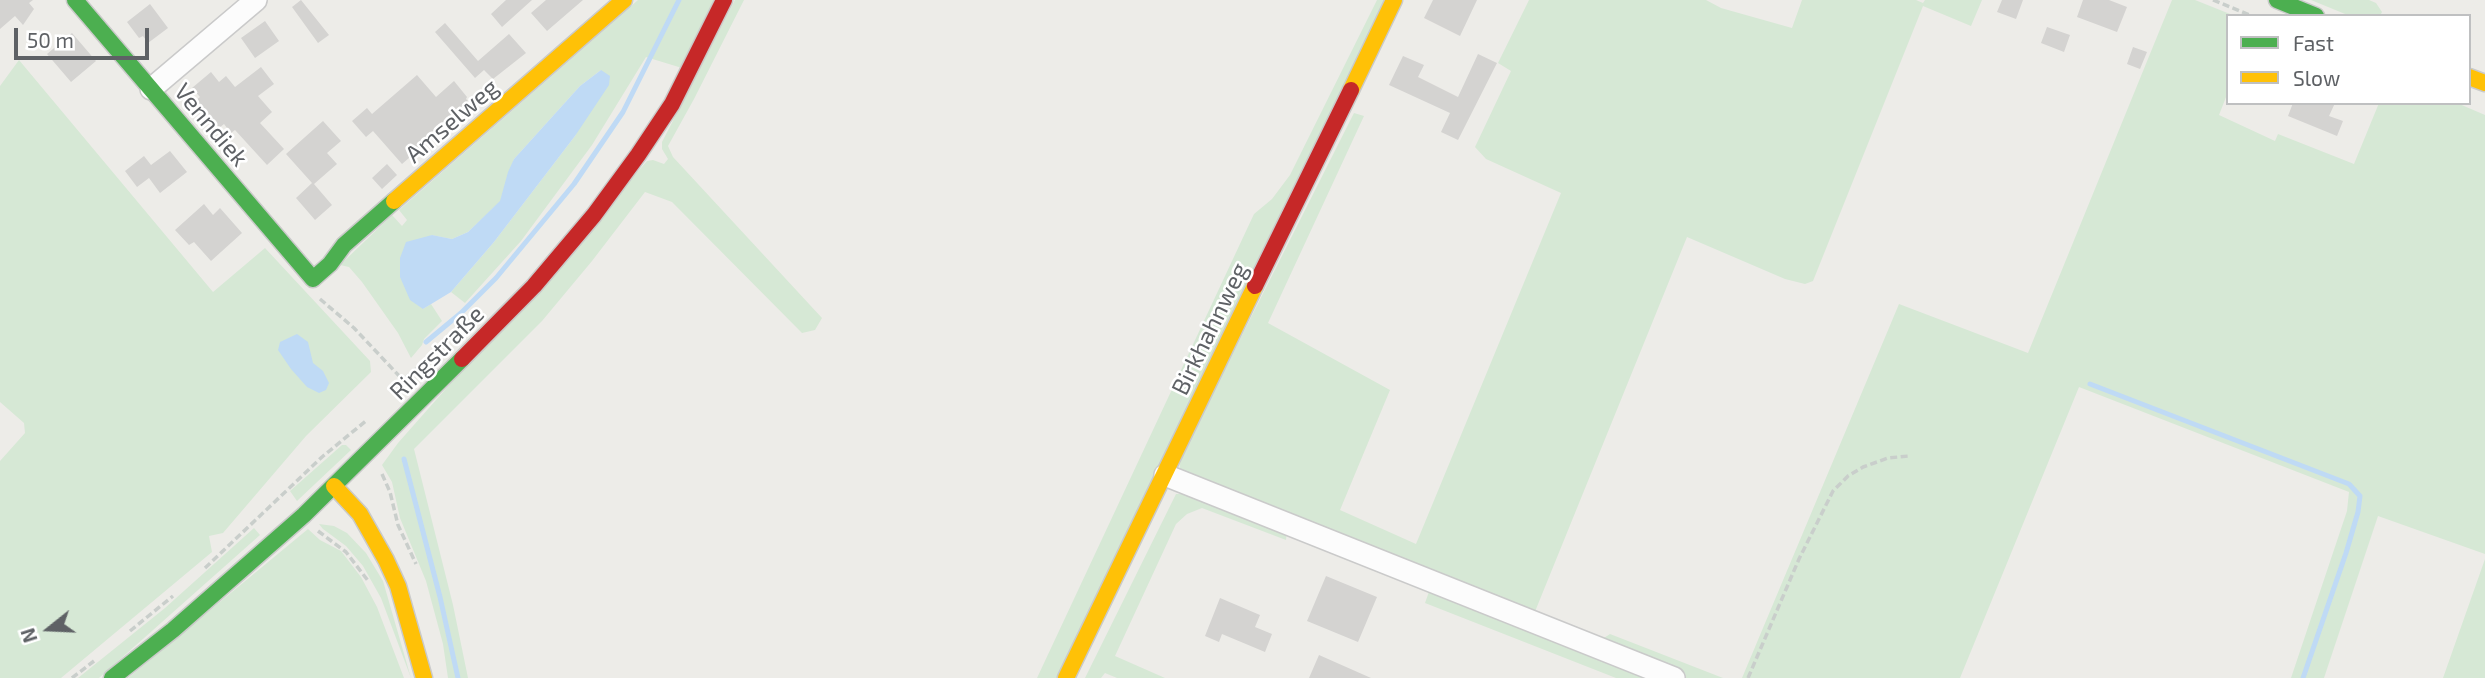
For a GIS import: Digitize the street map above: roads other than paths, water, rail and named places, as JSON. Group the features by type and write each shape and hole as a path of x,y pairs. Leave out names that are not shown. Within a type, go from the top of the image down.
{"street":[{"name":"Venndiek","path":"75,0 313,279"},
{"path":"151,89 256,0"},
{"name":"Amselweg","path":"313,279 330,264 344,246 624,0"},
{"name":"Ringstraße","path":"112,678 183,621 334,486 534,286 594,215 672,104 724,0"},
{"name":"Birkhahnweg","path":"1066,678 1394,0"},
{"path":"2277,0 2311,14"},
{"path":"1165,475 1674,678"},
{"path":"334,486 360,514 386,560 401,596 424,678"}],"water":[{"path":"601,70 610,76 609,85 575,136 494,242 451,292 423,309 410,300 400,277 400,258 406,242 432,235 452,239 468,232 500,201 514,159 580,86"},
{"path":"297,334 308,342 313,363 323,371 329,383 326,390 319,393 307,387 278,350 280,342"}],"waterway":[{"path":"426,342 461,313 496,278 574,184 623,112 679,0"},
{"path":"2090,384 2349,484 2360,496 2346,553 2303,678"},
{"path":"404,459 458,678"}]}
